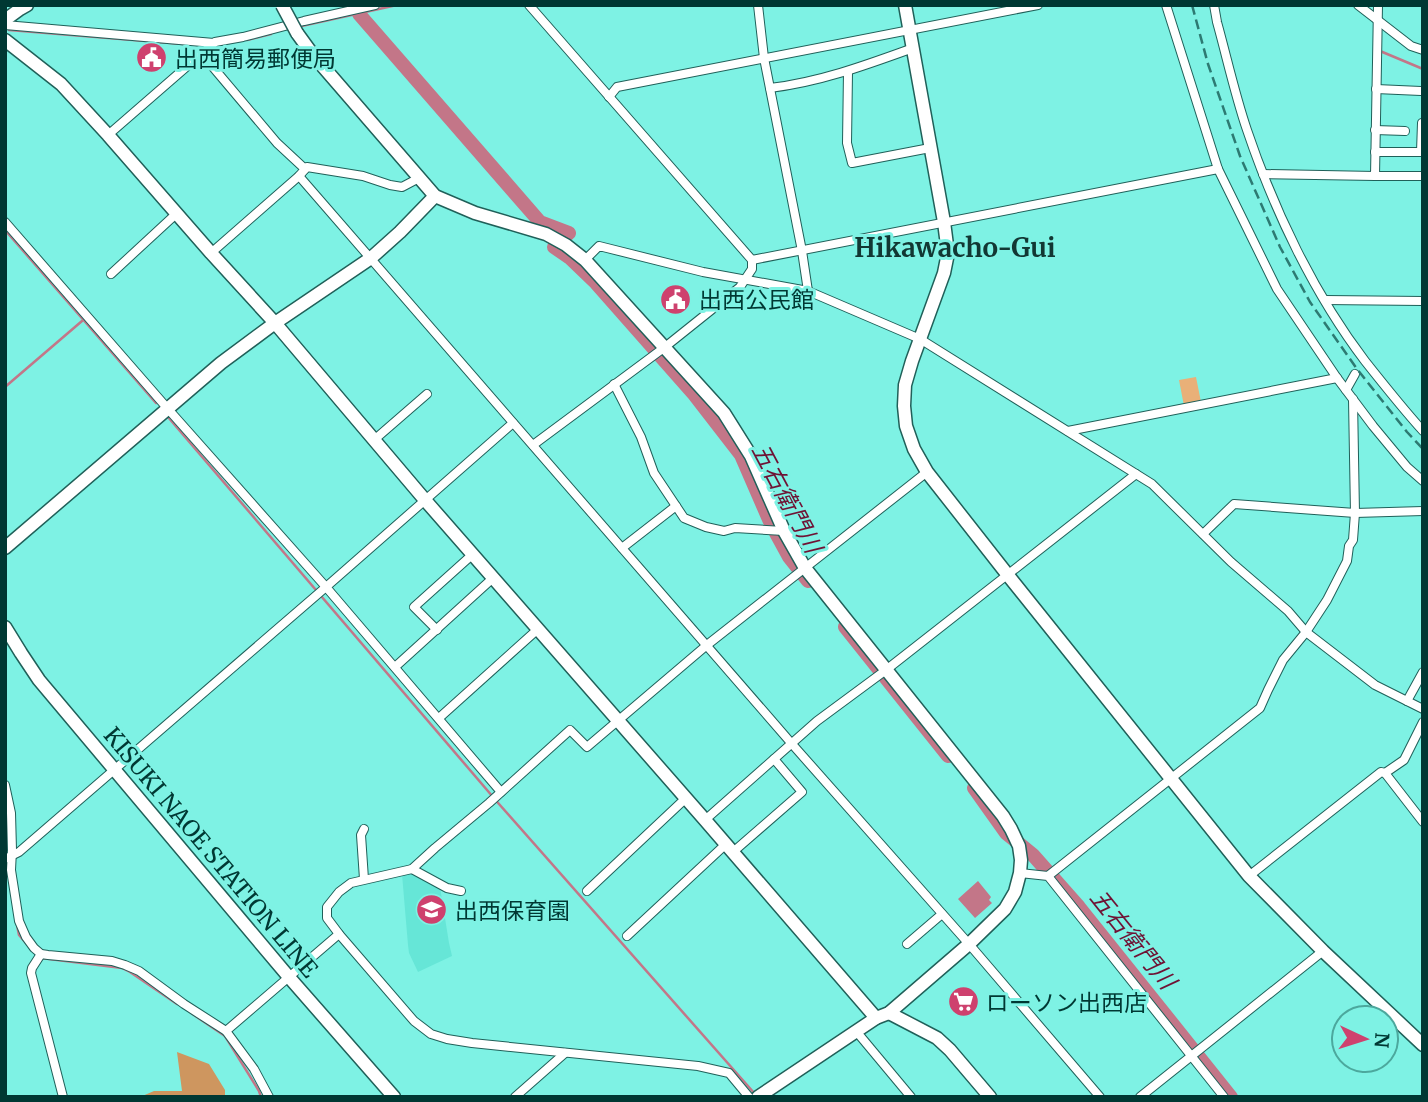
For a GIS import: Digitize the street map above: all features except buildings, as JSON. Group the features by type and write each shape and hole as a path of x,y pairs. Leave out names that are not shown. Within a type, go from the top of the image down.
{"street":[{"path":"5,23 27,5"},
{"path":"282,5 313,55 435,196 475,213 546,234 566,245 585,260 724,413 751,456 784,531 805,568 1003,816 1019,846 1020,873 1015,892 1005,909 889,1013 856,1031 764,1095"},
{"path":"5,23 215,43 375,5"},
{"path":"529,5 752,260 752,269 740,287 665,347 533,445"},
{"path":"758,5 764,58 808,291"},
{"path":"905,5 948,253 944,273 905,385 906,426 914,449 927,472 1007,574 1249,876 1423,1045"},
{"path":"609,97 618,88 1038,5"},
{"path":"1166,5 1218,169 1277,289 1346,390 1399,456 1423,481"},
{"path":"1214,5 1246,128 1291,237 1359,367 1423,431"},
{"path":"1359,5 1411,46 1423,50"},
{"path":"1375,176 1378,5"},
{"path":"5,40 61,84 108,135 275,323 425,500 876,1018"},
{"path":"108,135 215,43"},
{"path":"770,88 848,72 913,48"},
{"path":"201,53 371,258 513,423 1100,1097"},
{"path":"848,72 847,143 852,163 930,148"},
{"path":"1376,89 1421,91"},
{"path":"1375,152 1421,152 1422,123"},
{"path":"1375,130 1405,131"},
{"path":"211,253 307,167 363,176 402,187 419,178"},
{"path":"752,260 1218,169"},
{"path":"1263,174 1423,176"},
{"path":"5,548 221,363 371,258 435,196"},
{"path":"110,274 177,214"},
{"path":"6,225 396,667 501,792"},
{"path":"585,260 599,246 703,272 808,291 920,339 1152,484 1231,562 1288,611 1306,632 1376,685 1423,709"},
{"path":"1325,300 1423,301"},
{"path":"1346,390 1359,367"},
{"path":"1068,431 1337,378"},
{"path":"614,384 641,437 654,473 684,518 724,531 735,528 784,531"},
{"path":"374,440 427,394"},
{"path":"1020,873 1048,876 1260,708 1283,660 1327,600 1347,561 1353,540 1355,513 1353,399"},
{"path":"9,858 513,423"},
{"path":"748,1097 729,1073 698,1066 472,1043 447,1040 431,1034 414,1021 339,934 327,918 327,907 339,891 351,883 412,869 570,730 587,747 707,645 927,472"},
{"path":"705,820 817,721 1136,474"},
{"path":"1203,534 1234,504 1355,513 1423,511"},
{"path":"622,548 676,506"},
{"path":"437,630 414,607 472,554"},
{"path":"396,667 493,578"},
{"name":"KISUKI NAOE STATION LINE","path":"5,627 39,680 288,976 394,1097"},
{"path":"439,718 538,629"},
{"path":"1407,701 1423,672"},
{"path":"1249,876 1381,772 1385,773 1404,760 1423,722"},
{"path":"626,936 730,848 802,792 774,759"},
{"path":"1385,773 1423,822"},
{"path":"5,785 11,813 9,858 19,920 30,943 41,954 112,961 139,971 226,1031 254,1069 269,1097"},
{"path":"587,891 686,798"},
{"path":"364,829 361,835 364,879"},
{"path":"412,869 447,888 461,891"},
{"path":"1048,876 1224,1097"},
{"path":"907,944 942,914"},
{"path":"226,1031 339,934"},
{"path":"1140,1097 1324,951"},
{"path":"41,954 31,973 63,1097"},
{"path":"907,998 906,1011 911,1024"},
{"path":"889,1013 937,1038 990,1097"},
{"path":"856,1031 911,1097"},
{"path":"514,1097 565,1053"}],"shaded area":[{"path":"1196,377 1201,402 1184,406 1179,380"},
{"path":"409,872 440,887 452,956 418,972 408,945 402,874"},
{"path":"978,881 991,897 989,900 992,903 975,918 958,899"},
{"path":"177,1052 209,1064 225,1090 225,1097 140,1097 154,1091 182,1091"}],"waterway":[{"path":"297,27 397,5"},
{"name":"五右衛門川","path":"359,14 540,222 569,233 554,247 596,283 693,393 741,455 771,524 789,557 808,581"},
{"path":"9,30 195,45"},
{"path":"247,40 271,34"},
{"path":"1380,49 1423,69"},
{"path":"5,230 156,403"},
{"path":"5,387 82,321"},
{"path":"168,417 499,804 755,1094"},
{"name":"五右衛門川","path":"845,627 948,756"},
{"name":"五右衛門川","path":"974,788 1006,833 1033,855 1079,907 1231,1097"},
{"path":"5,849 8,870"},
{"path":"17,925 19,935 31,949"},
{"path":"41,958 122,968 177,1004"},
{"path":"191,1013 225,1036 261,1097"}],"railway":[{"path":"1192,5 1208,64 1240,156 1280,247 1310,302 1357,369 1423,449"}],"place":[{"name":"出西簡易郵便局","path":"152,58"},
{"name":"出西公民館","path":"676,299"},
{"name":"出西保育園","path":"432,910"},
{"name":"ローソン出西店","path":"963,1002"}],"district":[{"name":"Hikawacho-Gui","path":"955,247"}]}
